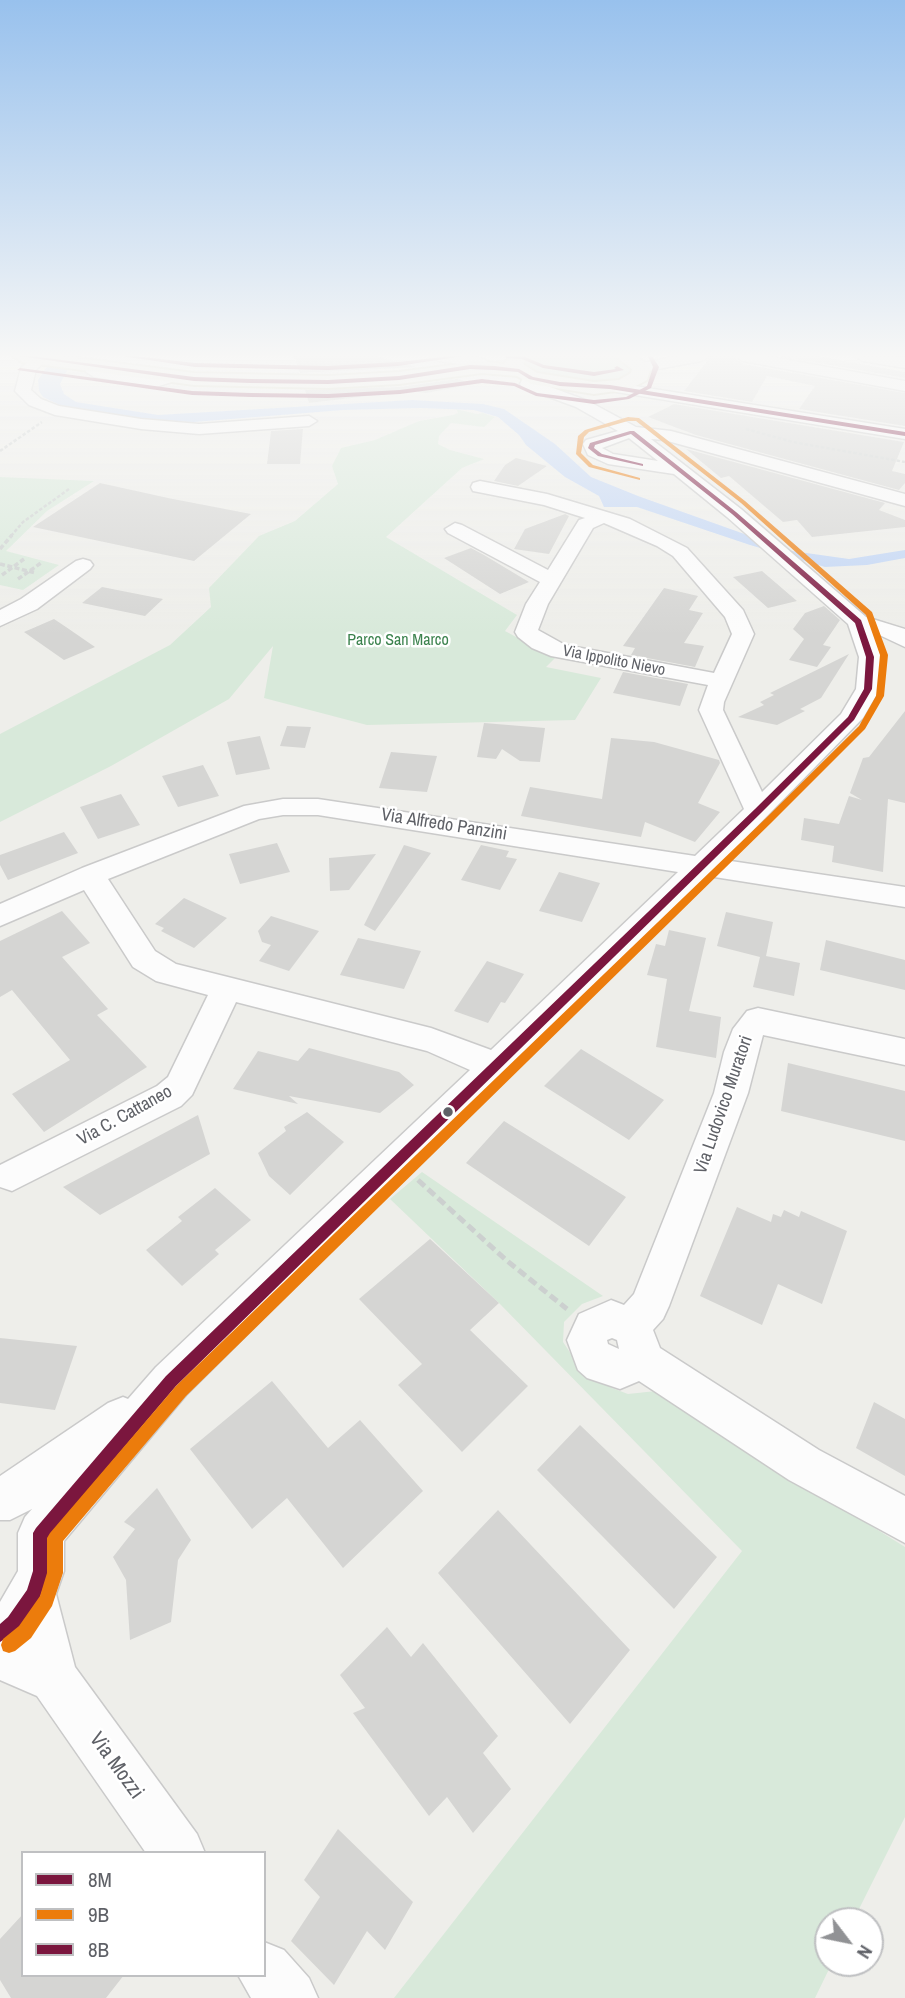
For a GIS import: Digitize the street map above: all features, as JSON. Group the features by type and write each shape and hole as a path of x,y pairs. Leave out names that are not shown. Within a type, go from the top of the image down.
{"street":[{"path":"594,449 608,458 674,469"},
{"path":"652,449 734,513 858,622 892,631 905,640"},
{"path":"718,449 905,500"},
{"path":"480,487 547,500 622,523 680,552 735,615 743,634 712,702 711,710 758,811"},
{"name":"Via Ippolito Nievo","path":"600,518 586,524 537,604 526,632 540,643 559,651 722,681"},
{"path":"455,529 552,580"},
{"path":"0,620 29,604 83,565"},
{"path":"41,1534 171,1381 851,718 868,689 870,657 858,622"},
{"name":"Via Alfredo Panzini","path":"0,915 92,875 253,812 283,807 317,807 905,897"},
{"path":"92,875 101,895 144,958 167,973 431,1040 471,1054 492,1067"},
{"name":"Via C. Cattaneo","path":"12,1176 169,1097 180,1086 226,989"},
{"name":"Via Ludovico Muratori","path":"620,1337 649,1306 731,1093 740,1052 749,1029 758,1020 905,1052"},
{"path":"620,1337 804,1465 905,1521"},
{"path":"0,1634 14,1623 33,1594 41,1571 41,1534 29,1511 5,1498 94,1441 171,1381"},
{"path":"33,1594 54,1679"},
{"path":"0,1654 54,1679"},
{"name":"Via Mozzi","path":"54,1679 177,1851"},
{"path":"266,1972 289,1998"}],"path":[{"path":"834,449 905,462"},
{"path":"0,548 23,522 69,489"},
{"path":"2,575 24,559"},
{"path":"18,579 41,563"},
{"path":"0,564 38,573"},
{"path":"400,1158 422,1185 544,1294 620,1337"}],"green space":[{"name":"Parco San Marco","path":"340,449 448,449 484,459 462,468 386,537 517,615 505,631 555,658 546,667 601,678 575,720 367,725 264,698 273,646 229,699 111,766 0,822 0,734 170,645 211,607 209,588 259,536 295,521 338,484 332,466"},
{"path":"0,477 94,481 47,511 6,551 59,565 23,590 0,585"},
{"path":"422,1172 603,1296 582,1304 564,1322 563,1342 579,1366 612,1388 628,1394 656,1391 905,1547 905,1817 860,1907 814,1907 814,1977 825,1977 815,1998 394,1998 742,1551 499,1303 390,1199"}],"water":[{"path":"531,449 561,449 591,477 792,551 849,559 905,550 905,558 867,565 825,567 637,507 604,507 599,496 565,477"}],"building":[{"path":"269,449 301,449 300,464 267,464"},
{"path":"686,449 885,503 879,510 905,520 905,527 812,537 797,520 783,522 729,476 721,478"},
{"path":"749,449 901,449 892,471 905,474 905,483 899,490"},
{"path":"516,458 547,466 518,486 494,481 505,465"},
{"path":"100,483 251,514 194,561 33,527"},
{"path":"565,514 569,516 549,554 514,549 525,529"},
{"path":"471,548 529,582 500,594 444,558"},
{"path":"762,571 797,601 768,608 733,577"},
{"path":"102,587 163,599 145,616 82,603"},
{"path":"664,588 698,596 689,610 703,613 684,643 704,646 695,667 631,655 635,648 623,646"},
{"path":"824,606 840,620 823,645 831,647 817,667 789,660 804,639 793,629 805,613"},
{"path":"54,619 95,647 64,660 24,632"},
{"path":"849,654 821,698 800,709 805,711 777,725 738,717 764,705 760,702 774,695 770,693"},
{"path":"623,672 688,684 680,706 613,693"},
{"path":"905,711 905,803 888,799 883,872 832,862 834,846 801,840 804,818 839,824 849,796 862,800 850,793 863,758 869,757"},
{"path":"484,723 545,728 540,762 520,761 502,749 496,759 477,757"},
{"path":"287,726 311,727 305,748 280,746"},
{"path":"260,736 270,769 236,775 227,742"},
{"path":"611,738 654,742 719,760 720,763 698,803 720,812 695,842 645,822 641,837 521,816 530,787 602,799"},
{"path":"391,752 437,756 427,792 379,788"},
{"path":"203,765 219,796 178,807 162,776"},
{"path":"121,794 140,825 98,839 80,807"},
{"path":"64,832 78,853 8,880 0,865 0,855"},
{"path":"277,843 290,872 240,884 229,854"},
{"path":"404,845 431,853 375,931 364,925"},
{"path":"481,845 509,851 506,857 517,859 500,890 461,880"},
{"path":"376,854 349,890 330,891 329,858"},
{"path":"559,872 600,883 582,922 539,911"},
{"path":"184,898 227,918 194,948 161,931 164,928 155,924"},
{"path":"62,911 90,943 62,957 108,1009 97,1015 147,1067 44,1132 12,1094 70,1060 12,990 0,997 0,941"},
{"path":"726,912 773,922 766,956 800,963 794,996 753,987 760,957 717,946"},
{"path":"271,916 319,931 289,971 259,961 271,945 262,942 258,931"},
{"path":"669,930 706,938 689,1011 721,1017 716,1058 656,1047 667,979 647,975 656,944 665,946"},
{"path":"358,938 421,951 404,989 340,975"},
{"path":"826,940 905,960 905,990 820,970"},
{"path":"487,961 524,974 488,1023 454,1011"},
{"path":"309,1048 399,1072 414,1085 380,1113 289,1096 298,1104 233,1089 258,1051 298,1061"},
{"path":"581,1049 664,1100 629,1140 544,1086"},
{"path":"788,1063 905,1091 905,1141 781,1111"},
{"path":"307,1112 344,1142 290,1195 269,1176 258,1153 286,1131 284,1127"},
{"path":"198,1115 210,1154 100,1215 63,1187"},
{"path":"504,1121 626,1197 589,1246 466,1163"},
{"path":"215,1188 251,1220 215,1250 219,1254 182,1286 146,1250 182,1221 178,1217"},
{"path":"737,1207 771,1222 773,1214 781,1217 784,1210 799,1217 801,1211 847,1231 822,1304 778,1284 762,1325 700,1296"},
{"path":"430,1239 499,1303 470,1330 528,1386 462,1452 398,1385 422,1364 359,1299"},
{"path":"0,1338 77,1346 55,1410 0,1403"},
{"path":"272,1381 328,1448 360,1420 423,1491 343,1568 287,1498 252,1529 190,1449"},
{"path":"874,1402 905,1419 905,1476 856,1448"},
{"path":"580,1425 717,1557 674,1609 537,1470"},
{"path":"157,1488 191,1540 178,1560 171,1622 130,1640 126,1580 113,1557 135,1529 124,1522"},
{"path":"498,1510 630,1650 570,1724 438,1573"},
{"path":"387,1627 411,1657 423,1643 498,1736 483,1753 511,1789 473,1833 447,1797 429,1816 353,1713 365,1708 340,1675"},
{"path":"338,1829 413,1902 385,1950 367,1931 334,1985 291,1941 320,1897 304,1880"},
{"path":"21,1916 21,1977 122,1977 106,1998 11,1998 0,1980 0,1939"}],"transit line":[{"name":"9B","path":"579,449 578,453 591,466 638,479"},
{"name":"8M","path":"593,449 600,455 641,465"},
{"name":"8M","path":"0,1634 14,1623 33,1594 41,1571 41,1533 171,1381 758,811 851,718 868,689 870,657 858,622 734,513 654,449"},
{"name":"9B","path":"9,1645 25,1632 46,1600 55,1573 55,1538 181,1391 768,821 862,727 880,696 884,655 869,614 743,502 676,449"}]}
